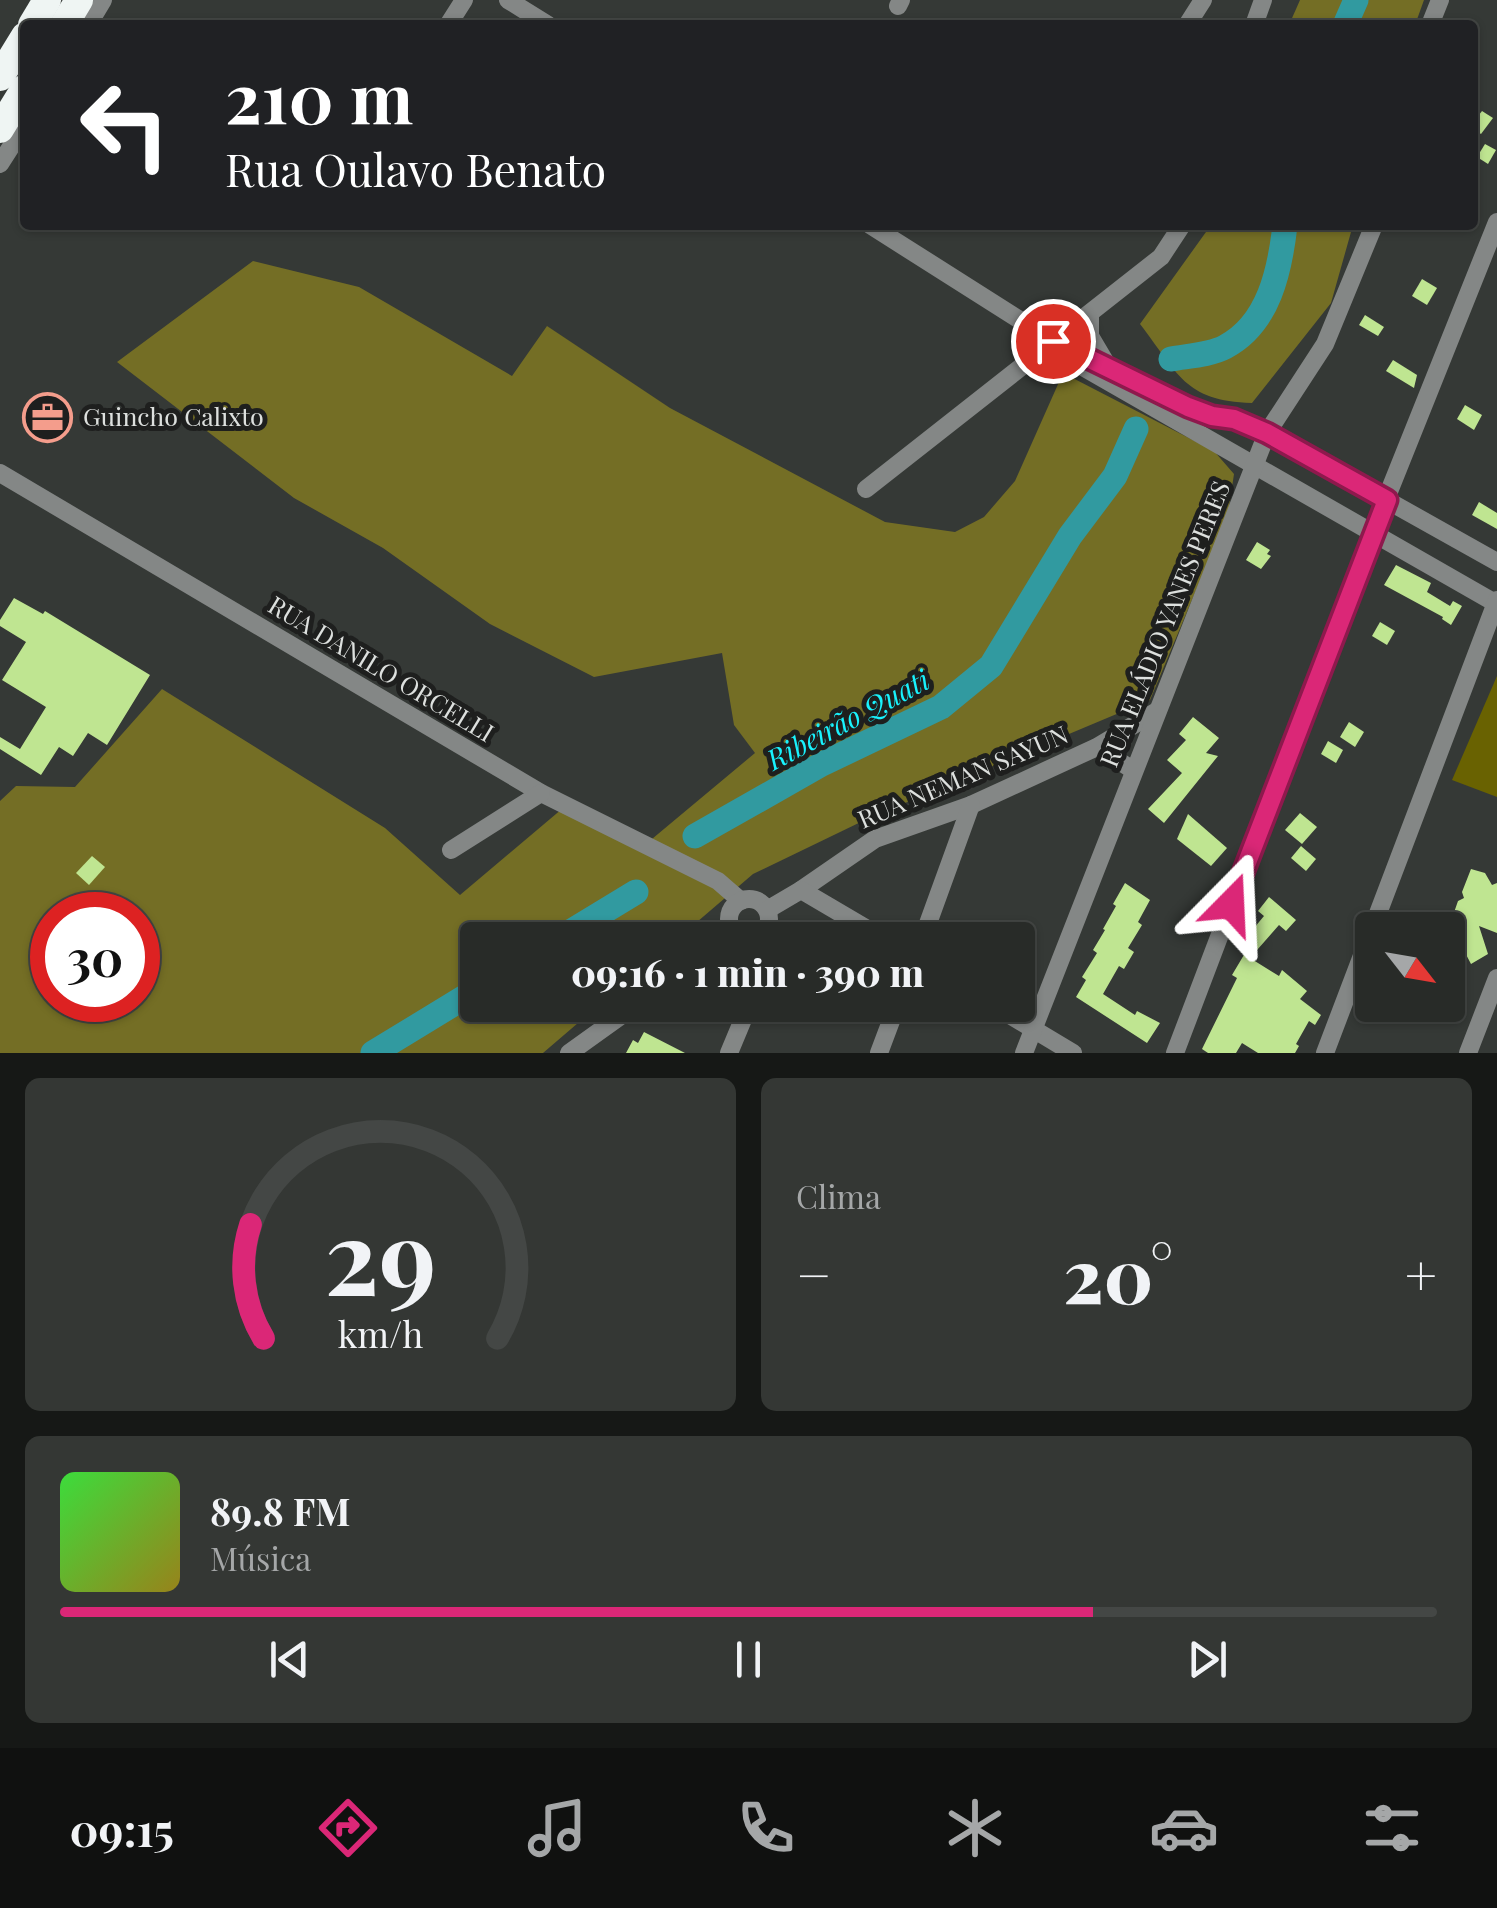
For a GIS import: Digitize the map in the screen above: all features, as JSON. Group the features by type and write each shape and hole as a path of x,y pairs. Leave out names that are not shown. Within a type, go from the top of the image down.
{"highway":[{"path":"0,77 19,42"},
{"path":"0,129 20,96"},
{"path":"0,144 20,122"}],"street":[{"path":"508,0 540,20"},
{"path":"0,164 20,133"},
{"path":"1175,1053 1372,534 1497,222"},
{"path":"878,230 1053,341 1188,407 1267,433 1497,562"},
{"path":"866,489 1160,257 1179,230"},
{"name":"RUA ELÁDIO YANES PERES","path":"1024,1053 1267,433 1324,344 1372,230"},
{"path":"1090,314 1090,336 1110,368"},
{"path":"1053,341 1060,354 1497,602 1326,1053"},
{"name":"RUA DANILO ORCELLI","path":"0,473 541,793 718,881 741,901"},
{"name":"RUA NEMAN SAYUN","path":"768,910 874,838 971,805 1097,747 1157,711"},
{"name":"RUA NEMAN SAYUN","path":"1097,747 1134,770"},
{"path":"451,850 541,793"},
{"path":"929,922 971,805"},
{"path":"802,890 856,922"},
{"path":"730,922 741,901 754,899 768,910 769,922"},
{"path":"1468,1053 1497,978"},
{"path":"569,1053 612,1022"},
{"path":"729,1053 741,1022"},
{"path":"878,1053 890,1022"},
{"path":"1021,1022 1072,1053"}],"shaded area":[{"path":"1300,0 1424,0 1417,20 1291,20"},
{"path":"1207,230 1352,230 1331,303 1252,403 1211,397 1197,390 1174,370 1140,324"},
{"path":"253,261 359,287 512,376 547,326 670,408 885,522 955,532 984,517 1015,481 1063,373 1214,451 1234,474 1228,514 1150,700 867,819 753,874 697,922 460,922 460,1022 579,1022 543,1053 0,1053 0,801 16,786 75,787 162,689 385,828 460,895 569,803 640,849 755,753 734,725 722,653 594,677 490,624 383,548 294,498 117,362"},
{"path":"1497,676 1497,797 1452,780"}],"building":[{"path":"1482,111 1493,118 1481,134 1478,132"},
{"path":"1485,144 1496,150 1488,164 1478,155"},
{"path":"1422,279 1437,288 1427,305 1412,296"},
{"path":"1365,315 1384,327 1378,336 1359,325"},
{"path":"1393,360 1417,375 1414,388 1386,371"},
{"path":"1465,405 1482,415 1474,430 1457,419"},
{"path":"1479,502 1497,513 1497,529 1472,515"},
{"path":"1257,542 1270,550 1267,554 1271,556 1261,569 1246,560"},
{"path":"1396,565 1431,583 1427,592 1450,606 1453,601 1462,606 1451,625 1384,585"},
{"path":"14,598 43,614 45,611 150,675 107,745 88,733 73,756 59,747 41,775 0,749 0,737 20,749 46,707 2,680 26,642 0,626"},
{"path":"1380,622 1395,631 1387,645 1372,636"},
{"path":"1193,717 1219,738 1206,753 1218,756 1164,823 1148,809 1182,773 1167,760 1186,740 1179,734"},
{"path":"1349,722 1364,732 1355,747 1340,737"},
{"path":"1328,741 1343,750 1336,763 1321,754"},
{"path":"1300,813 1317,827 1302,844 1285,830"},
{"path":"1188,814 1227,848 1211,866 1177,839"},
{"path":"1301,846 1316,859 1306,871 1291,858"},
{"path":"92,856 105,867 89,885 76,873"},
{"path":"1471,869 1485,873 1492,885 1497,883 1497,933 1479,926 1488,954 1471,964 1465,953 1465,912 1454,912 1458,901 1464,898 1462,892"},
{"path":"1125,883 1150,900 1138,922 1142,925 1128,948 1134,952 1124,969 1119,966 1103,994 1135,1015 1137,1011 1160,1023 1147,1043 1076,997"},
{"path":"1269,897 1296,920 1286,931 1279,925 1250,958 1279,976 1282,970 1307,991 1300,999 1321,1015 1315,1025 1309,1021 1295,1053 1258,1053 1242,1043 1236,1053 1208,1053 1202,1049 1237,978 1232,975 1254,938 1249,934 1264,916 1258,911"},
{"path":"644,1032 685,1053 626,1053 633,1040 638,1043"}],"waterway":[{"name":"Ribeirão Quati","path":"1347,20 1356,0"},
{"name":"Ribeirão Quati","path":"1171,359 1219,350 1252,325 1270,294 1284,230"},
{"name":"Ribeirão Quati","path":"695,836 822,764 941,707 991,666 1070,536 1115,476 1136,429"},
{"name":"Ribeirão Quati","path":"587,922 636,892"},
{"name":"Ribeirão Quati","path":"373,1053 460,1000"}],"place":[{"name":"Guincho Calixto","path":"48,417"}],"route":[{"path":"1053,341 1188,407 1267,433 1387,500 1231,904"}]}
